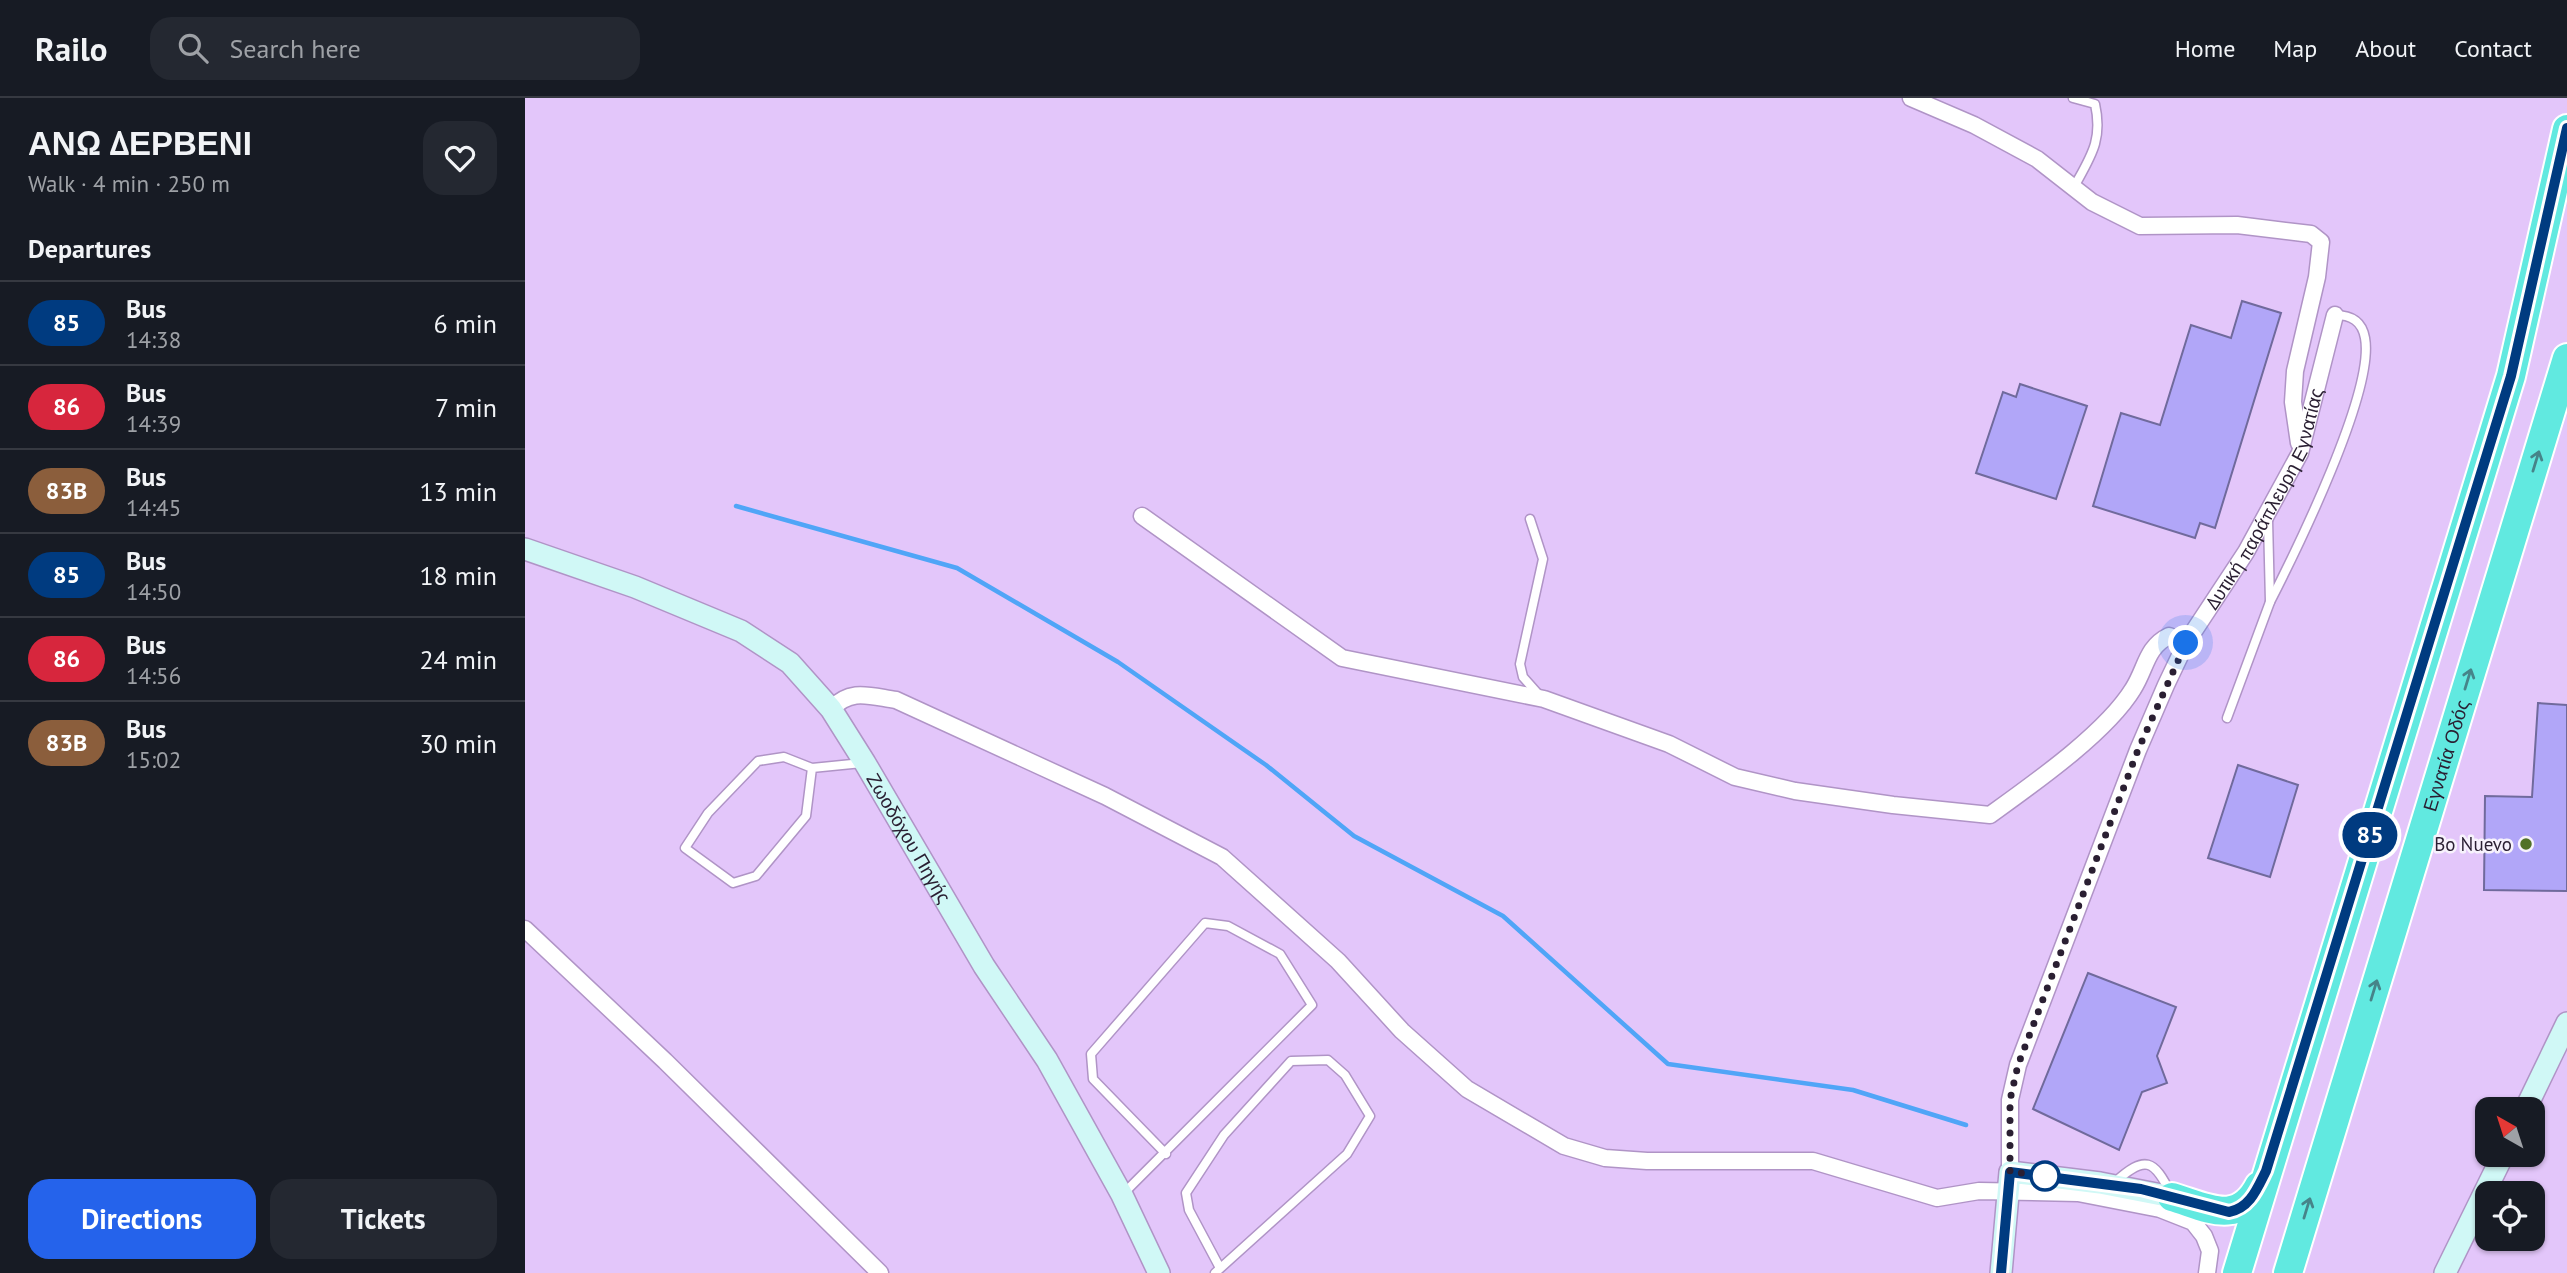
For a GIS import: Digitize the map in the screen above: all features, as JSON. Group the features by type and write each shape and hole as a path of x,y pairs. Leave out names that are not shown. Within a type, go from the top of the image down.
{"highway":[{"path":"2237,1273 2511,376 2567,128"},
{"name":"Εγνατία Οδός","path":"2288,1273 2567,358"},
{"path":"2172,1197 2217,1211 2238,1210 2255,1192 2266,1171"}],"street":[{"path":"1912,98 1974,125 2037,159 2092,202 2140,226 2237,225 2311,234 2321,242 2317,277 2295,371 2293,402 2300,453"},
{"name":"Δυτική παράπλευρη Εγνατίας","path":"2001,1273 2010,1172 2010,1100 2018,1065 2138,750 2186,643 2267,514 2300,453 2335,315"},
{"path":"1142,516 1342,658 1544,699 1669,744 1735,776 1795,791 1990,815 2050,772 2107,718 2133,689 2150,652 2159,641 2169,636 2186,643"},
{"name":"Ζωοδόχου Πηγής","path":"525,549 635,587 741,631 790,663 831,709 984,966 1047,1060 1122,1195 1159,1273"},
{"path":"831,709 842,698 860,695 896,700 1105,796 1222,857 1338,961 1402,1031 1467,1089 1564,1146 1605,1157 1647,1161 1813,1161 1937,1198 1979,1191 2007,1194 2078,1193 2160,1209 2193,1222 2204,1236 2210,1251 2207,1273"},
{"path":"525,929 665,1061 880,1273"},
{"path":"2531,1097 2567,1023"},
{"path":"2445,1273 2497,1167"},
{"path":"2010,1172 2113,1185 2172,1197"}],"lane":[{"path":"2073,98 2095,104 2099,121 2097,145 2074,187"},
{"path":"2227,718 2270,602 2311,518 2346,428 2363,371 2365,340 2360,325 2349,315 2335,315"},
{"path":"2267,514 2270,602"},
{"path":"1529,519 1543,559 1520,664 1523,677 1544,699"},
{"path":"812,768 806,816 756,876 733,883 685,848 708,813 758,761 784,757 812,768 865,763"},
{"path":"1122,1195 1166,1154 1312,1005 1280,954 1228,926 1205,923 1091,1054 1093,1079 1166,1154"},
{"path":"1291,1060 1328,1060 1345,1075 1370,1116 1347,1154 1217,1270 1189,1210 1186,1193 1224,1135 1291,1060"}],"building":[{"path":"2242,301 2281,313 2215,528 2200,523 2195,538 2093,506 2121,413 2160,425 2191,325 2231,338"},
{"path":"2020,384 2087,406 2056,499 1976,473 2003,392 2016,397"},
{"name":"Bo Nuevo","path":"2538,703 2567,705 2567,891 2484,890 2485,796 2532,797"},
{"path":"2238,765 2298,785 2270,877 2208,858"},
{"path":"2088,973 2176,1007 2157,1056 2167,1083 2142,1092 2119,1150 2033,1109"}],"waterway":[{"path":"736,506 957,568 1118,662 1266,765 1354,836 1503,916 1668,1064 1853,1090 1966,1125"}],"bus line":[{"name":"85","path":"2001,1273 2010,1172 2141,1189 2229,1212 2238,1210 2248,1202 2266,1171 2511,376 2529,308 2567,128"}],"place":[{"name":"Bo Nuevo","path":"2526,844"}],"route":[{"path":"2045,1176 2052,1176 2010,1172 2010,1100 2018,1065 2138,750 2186,643"}]}
